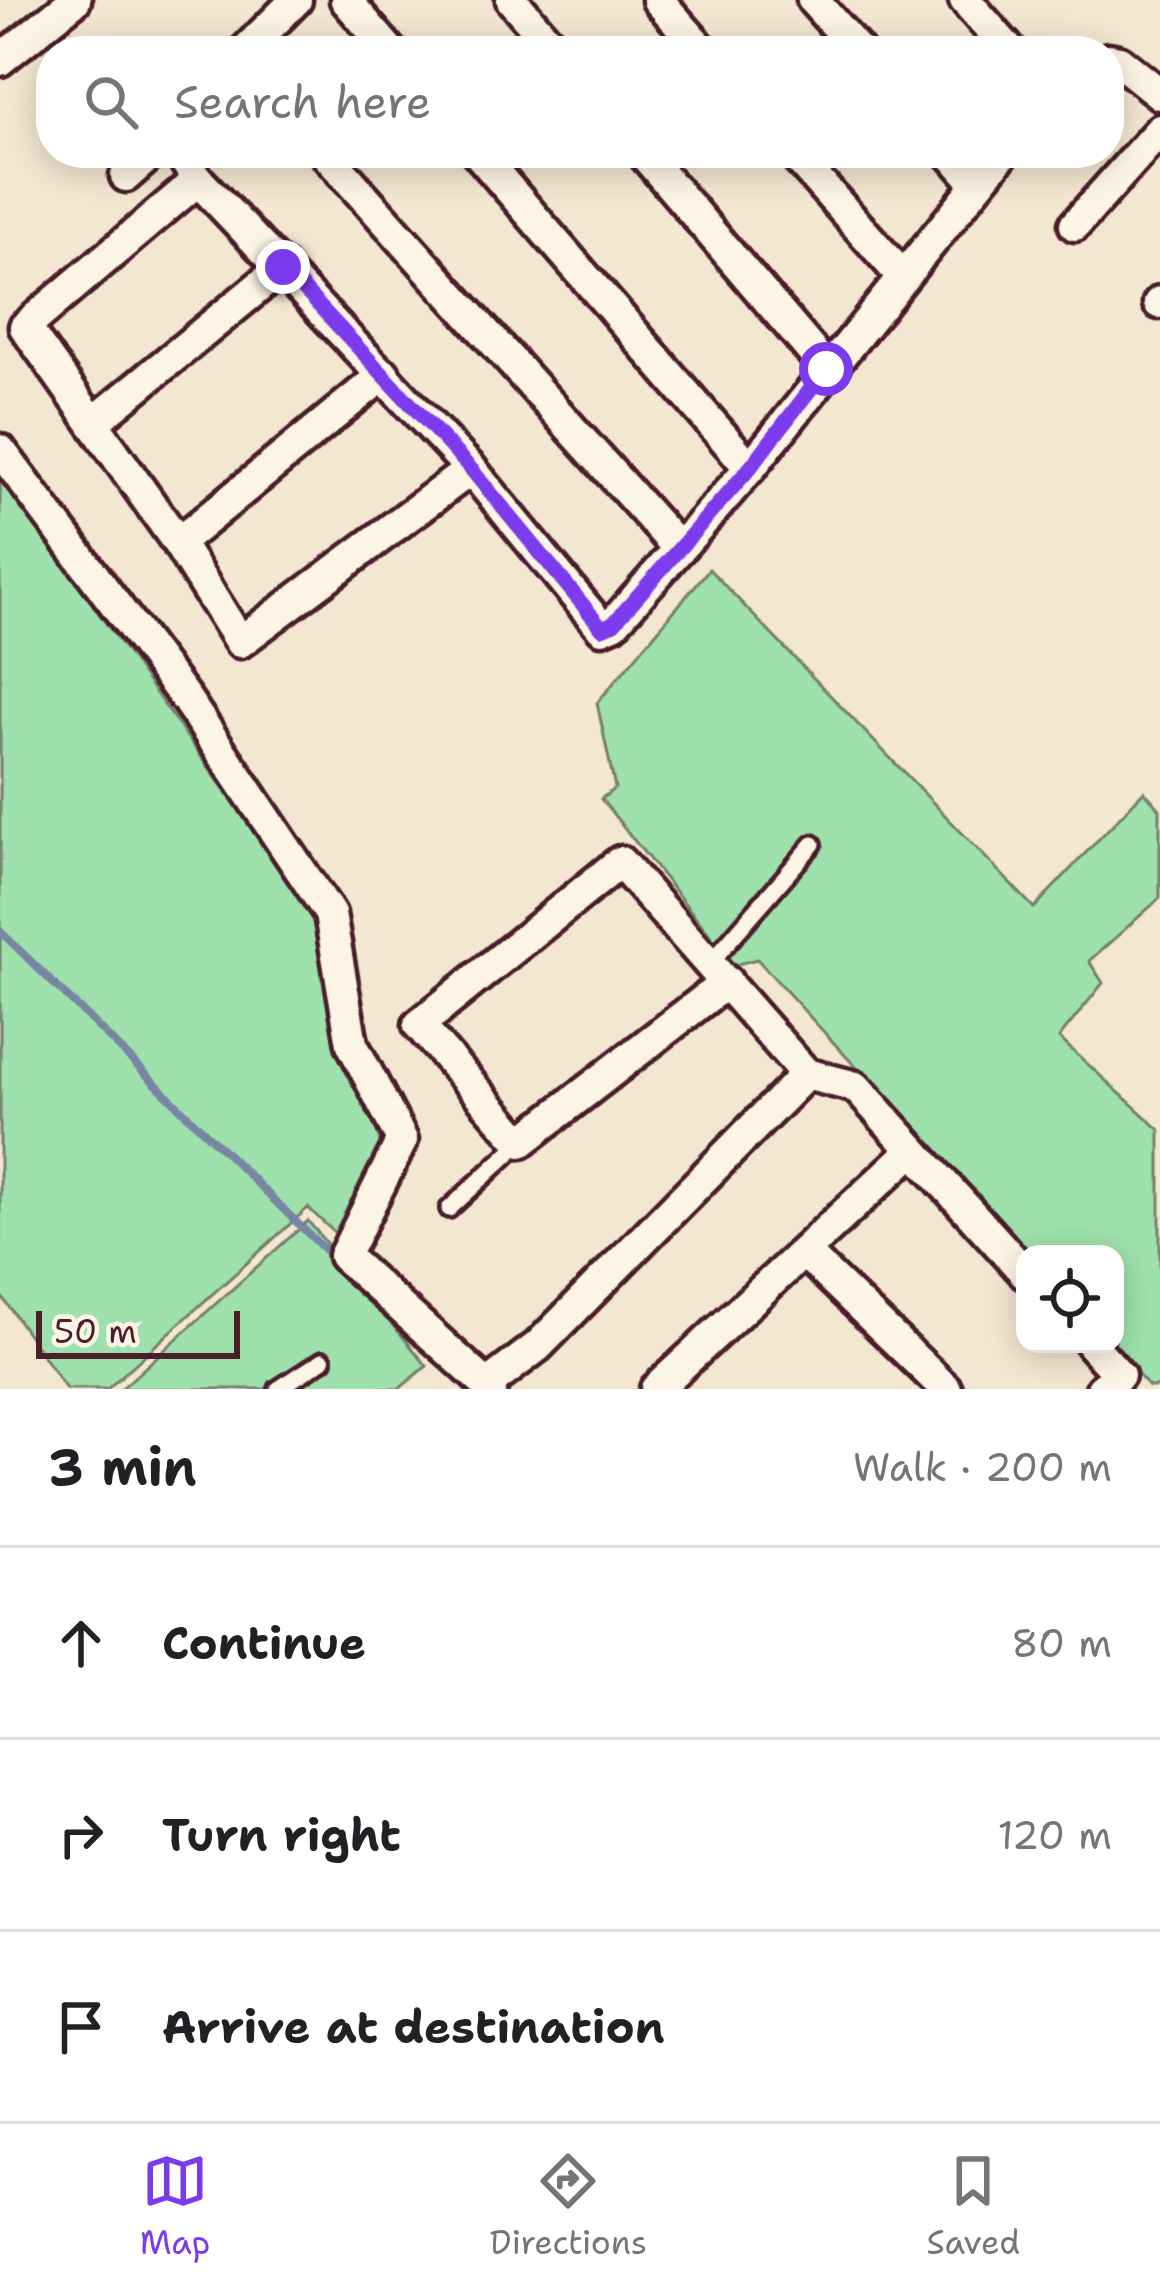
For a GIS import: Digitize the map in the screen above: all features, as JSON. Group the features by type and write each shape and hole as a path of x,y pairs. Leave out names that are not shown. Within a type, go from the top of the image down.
{"street":[{"path":"0,60 75,0"},
{"path":"260,36 296,0"},
{"path":"346,0 377,36"},
{"path":"512,0 543,36"},
{"path":"658,0 690,36"},
{"path":"813,0 845,36"},
{"path":"965,0 997,36"},
{"path":"1124,65 1160,94"},
{"path":"1075,225 1160,130"},
{"path":"125,176 134,168"},
{"path":"190,168 471,469 602,628 614,623 750,468 990,168"},
{"path":"339,168 679,549"},
{"path":"491,168 750,468"},
{"path":"656,168 826,369"},
{"path":"806,168 902,276"},
{"path":"963,168 976,183"},
{"path":"198,180 25,327 178,543 240,642 471,469"},
{"path":"94,423 283,267"},
{"path":"178,543 384,374"},
{"path":"0,450 186,699 330,914 352,1044 402,1140 344,1256 474,1383 538,1346 806,1074"},
{"path":"718,972 521,1142 419,1025 620,862 718,972 806,1074 856,1087 1016,1263"},
{"path":"656,1389 913,1150"},
{"path":"805,1253 946,1389"},
{"path":"1098,1353 1119,1375 1102,1389"}],"lane":[{"path":"718,972 813,844"},
{"path":"449,1209 521,1142"},
{"path":"278,1389 323,1360"}],"green space":[{"path":"0,474 317,920 380,1142 335,1233 308,1208 107,1389 66,1389 0,1294"},
{"path":"709,569 1034,908 1144,791 1160,809 1160,898 1089,961 1103,983 1059,1038 1160,1130 1160,1387 1149,1387 1118,1353 1124,1353 1124,1245 1019,1245 757,959 734,965 601,799 615,788 597,703"},
{"path":"308,1221 427,1366 399,1389 121,1389"}],"waterway":[{"path":"0,931 333,1258"},
{"path":"443,1365 467,1389"}],"route":[{"path":"283,267 471,469 602,628 614,623 750,468 826,369"}]}
